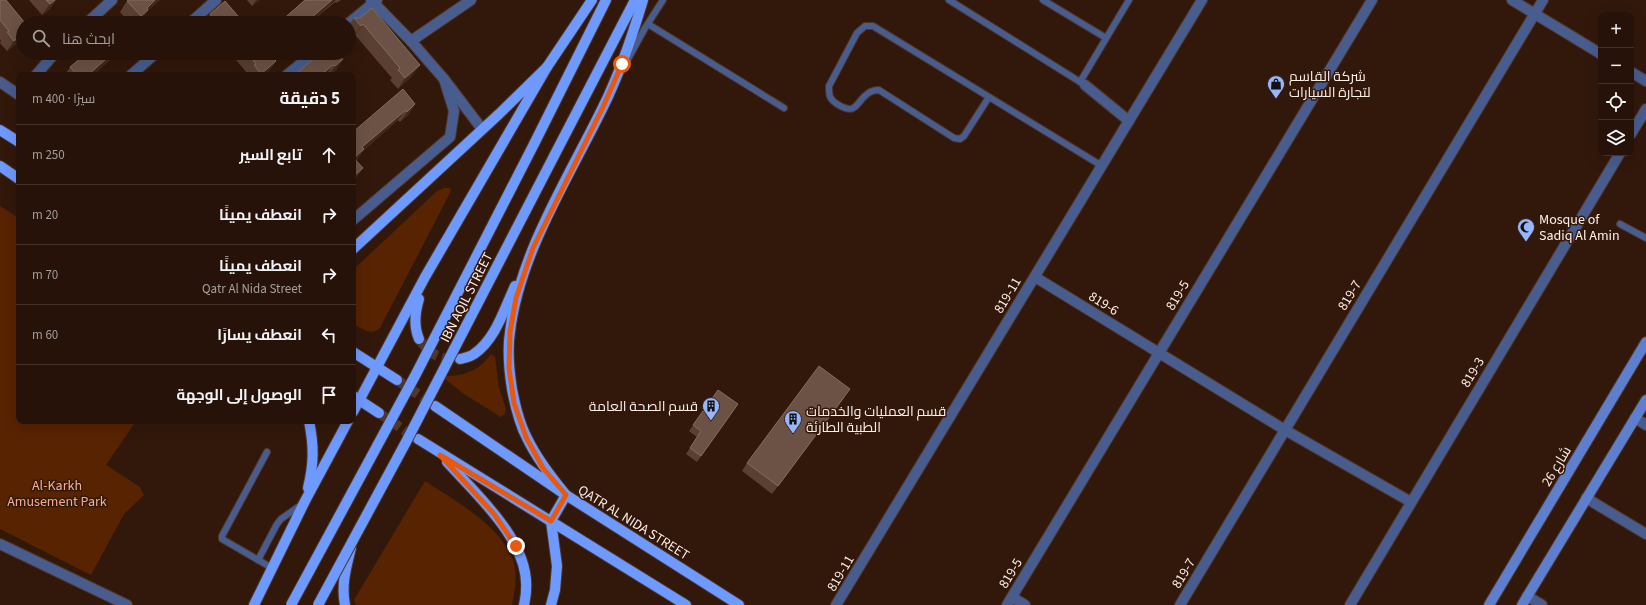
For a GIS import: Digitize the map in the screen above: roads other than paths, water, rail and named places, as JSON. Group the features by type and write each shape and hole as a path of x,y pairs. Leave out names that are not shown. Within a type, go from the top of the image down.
{"main road":[{"path":"379,413 356,398 377,367 424,277 547,67 592,0"},
{"name":"IBN AQIL STREET","path":"291,605 416,374 606,0"},
{"name":"IBN AQIL STREET","path":"318,605 352,545 406,442 635,0"},
{"path":"460,359 473,355 493,334 612,86 630,42 643,0"},
{"path":"356,246 547,67"},
{"path":"0,130 16,140"},
{"path":"0,166 16,177"},
{"path":"533,248 516,298 510,332 509,368 514,403 526,437 543,468 566,495 551,521 557,566 551,605"},
{"path":"419,339 416,332 414,313 424,277"},
{"name":"شارع 26","path":"1489,605 1646,342"},
{"path":"356,354 397,380"},
{"path":"1522,605 1646,400"},
{"name":"QATR AL NIDA STREET","path":"435,406 566,495 739,605"},
{"path":"305,502 313,468 313,443 310,424"},
{"path":"254,605 305,502 346,424"},
{"path":"418,439 440,455 551,521 686,605"},
{"path":"440,455 494,514 516,546 524,566 526,581 524,605"},
{"path":"345,605 342,591 343,578 352,545"}],"street":[{"path":"95,16 112,0"},
{"path":"198,16 216,0"},
{"path":"411,40 471,0"},
{"name":"819-11","path":"836,605 1202,0"},
{"name":"819-5","path":"1009,601 1372,0"},
{"path":"1512,0 1598,52"},
{"name":"819-7","path":"1180,605 1543,0"},
{"path":"356,17 374,1 411,40 444,79 482,129"},
{"path":"39,72 49,60"},
{"path":"134,72 148,60"},
{"path":"292,72 306,60"},
{"path":"1634,74 1646,81"},
{"path":"356,217 450,137 454,111 444,79"},
{"path":"0,82 16,93"},
{"path":"1082,84 1129,121"},
{"path":"1634,129 1646,109"},
{"name":"819-3","path":"1350,605 1618,156"},
{"name":"819-6","path":"1035,276 1285,430 1411,502"},
{"path":"1635,418 1646,425"},
{"path":"1586,498 1646,534"},
{"path":"0,544 128,605"},
{"path":"1527,596 1542,605"},
{"path":"1009,601 1025,605"}],"lane":[{"path":"612,86 663,0"},
{"path":"949,0 1082,84 1106,38 1129,0"},
{"path":"1044,0 1106,38"},
{"path":"648,24 784,108"},
{"path":"989,97 964,136 960,139 954,138 879,90 870,92 852,109 846,110 831,101 828,86 857,33 865,26 873,26 1102,166"},
{"path":"1620,224 1646,238"},
{"path":"267,452 222,536 224,541 272,568"},
{"path":"258,560 281,519 305,502"}],"tunnel":[{"path":"419,339 432,353 436,355 446,359 460,359"},
{"path":"397,380 434,405"},
{"path":"379,413 417,439"}],"place":[{"name":"شركة القاسم لتجارة السيارات","path":"1276,99"},
{"name":"Mosque of Sadiq Al Amin","path":"1526,242"},
{"name":"قسم الصحة العامة","path":"711,421"},
{"name":"قسم العمليات والخدمات الطبية الطارئة","path":"793,434"}],"park label":[{"name":"Al-Karkh Amusement Park","path":"57,494"}]}
